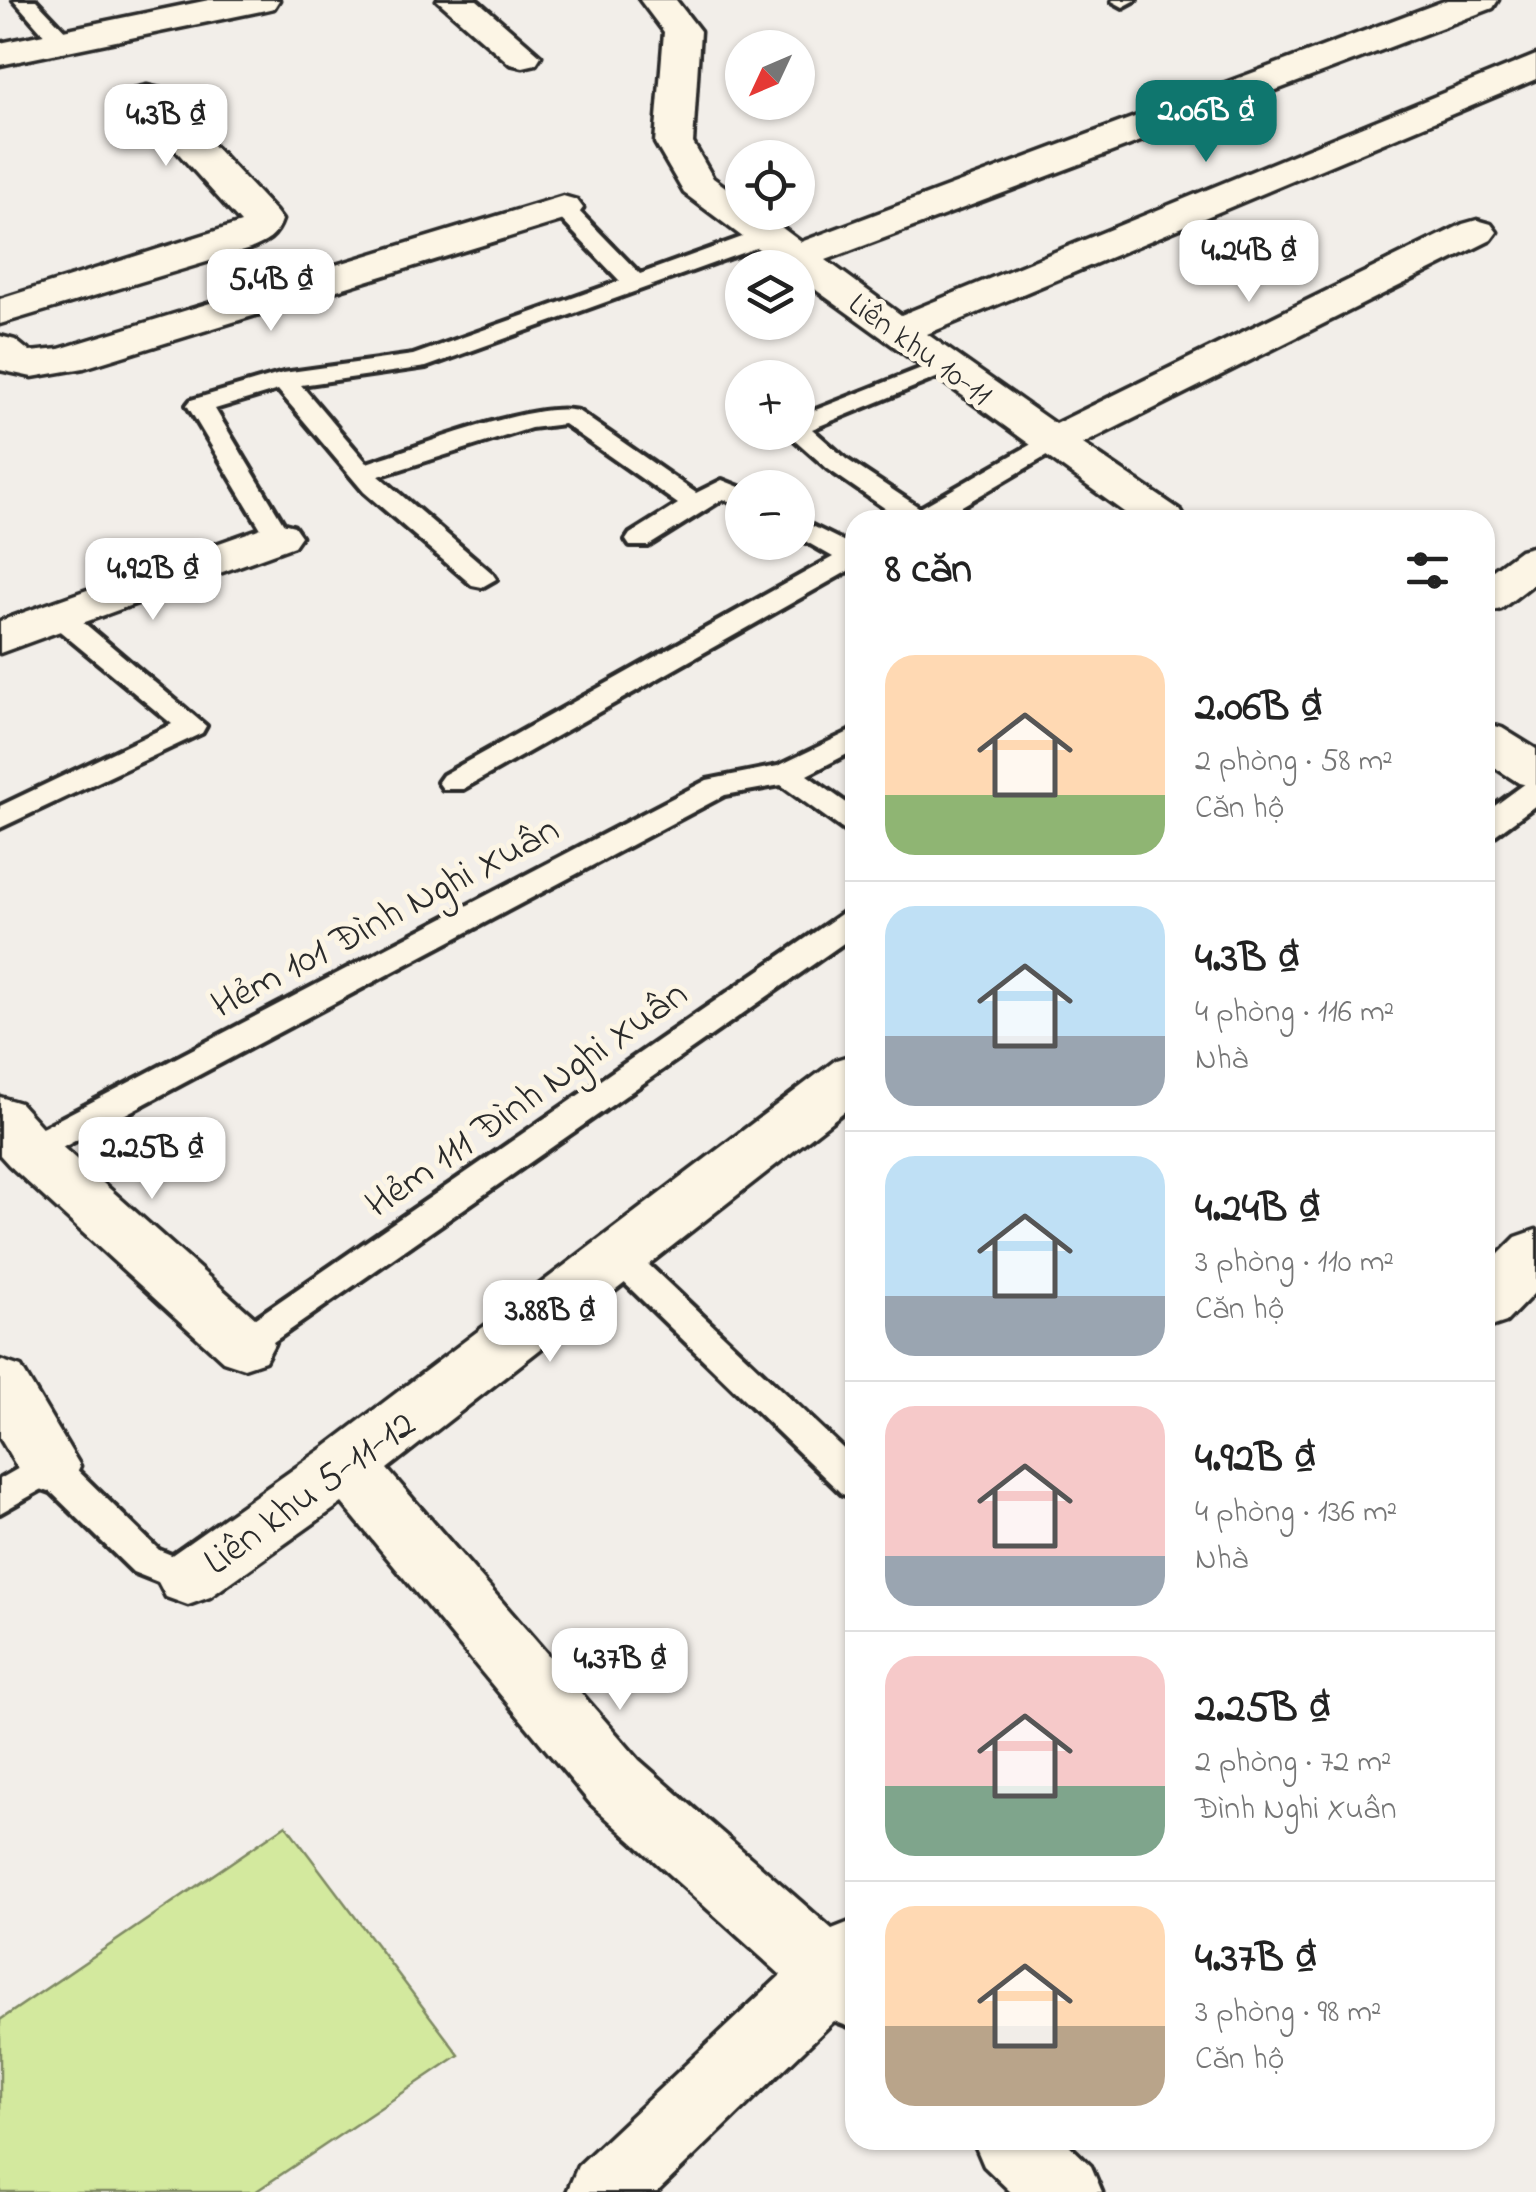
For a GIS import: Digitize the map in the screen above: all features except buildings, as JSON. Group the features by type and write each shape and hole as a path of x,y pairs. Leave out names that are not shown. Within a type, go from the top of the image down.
{"street":[{"path":"0,54 261,0"},
{"path":"455,0 523,56"},
{"name":"Liên khu 10-11","path":"658,0 682,31 674,144 698,184 944,366 1150,510"},
{"path":"782,246 1480,0"},
{"path":"897,331 1536,66"},
{"path":"0,312 236,241 259,230 262,220 147,97"},
{"path":"0,349 9,360 24,366 68,359 564,208"},
{"path":"1052,442 1477,232"},
{"path":"0,638 278,536"},
{"path":"1495,591 1536,560"},
{"path":"1495,744 1536,771"},
{"name":"Liên khu 5-11-12","path":"188,1578 348,1464 845,1082"},
{"path":"10,1144 244,1344"},
{"path":"1495,1296 1536,1253"},
{"path":"0,1384 50,1466"},
{"path":"348,1464 615,1782 845,1972"},
{"path":"604,2192 845,1977"},
{"path":"1021,2150 1065,2192"}],"lane":[{"path":"26,0 62,41"},
{"path":"564,208 636,283"},
{"path":"278,536 200,405 282,380 417,362 636,283 782,246"},
{"path":"815,422 944,366"},
{"path":"282,380 363,473 482,579"},
{"path":"363,473 528,421 570,416 695,504"},
{"path":"937,510 1052,442"},
{"path":"815,444 905,510"},
{"path":"639,540 725,490"},
{"path":"815,536 845,551"},
{"path":"453,782 845,562"},
{"path":"0,818 192,726 60,617"},
{"name":"Hẻm 101 Đình Nghi Xuân","path":"10,1144 716,787 786,774 845,743"},
{"path":"786,774 845,817"},
{"path":"1495,821 1536,790"},
{"name":"Hẻm 111 Đình Nghi Xuân","path":"244,1344 845,927"},
{"path":"618,1256 845,1473"},
{"path":"0,1498 50,1466 146,1561 188,1578"}],"green space":[{"path":"286,1825 459,2055 255,2192 0,2192 0,2020"}]}
